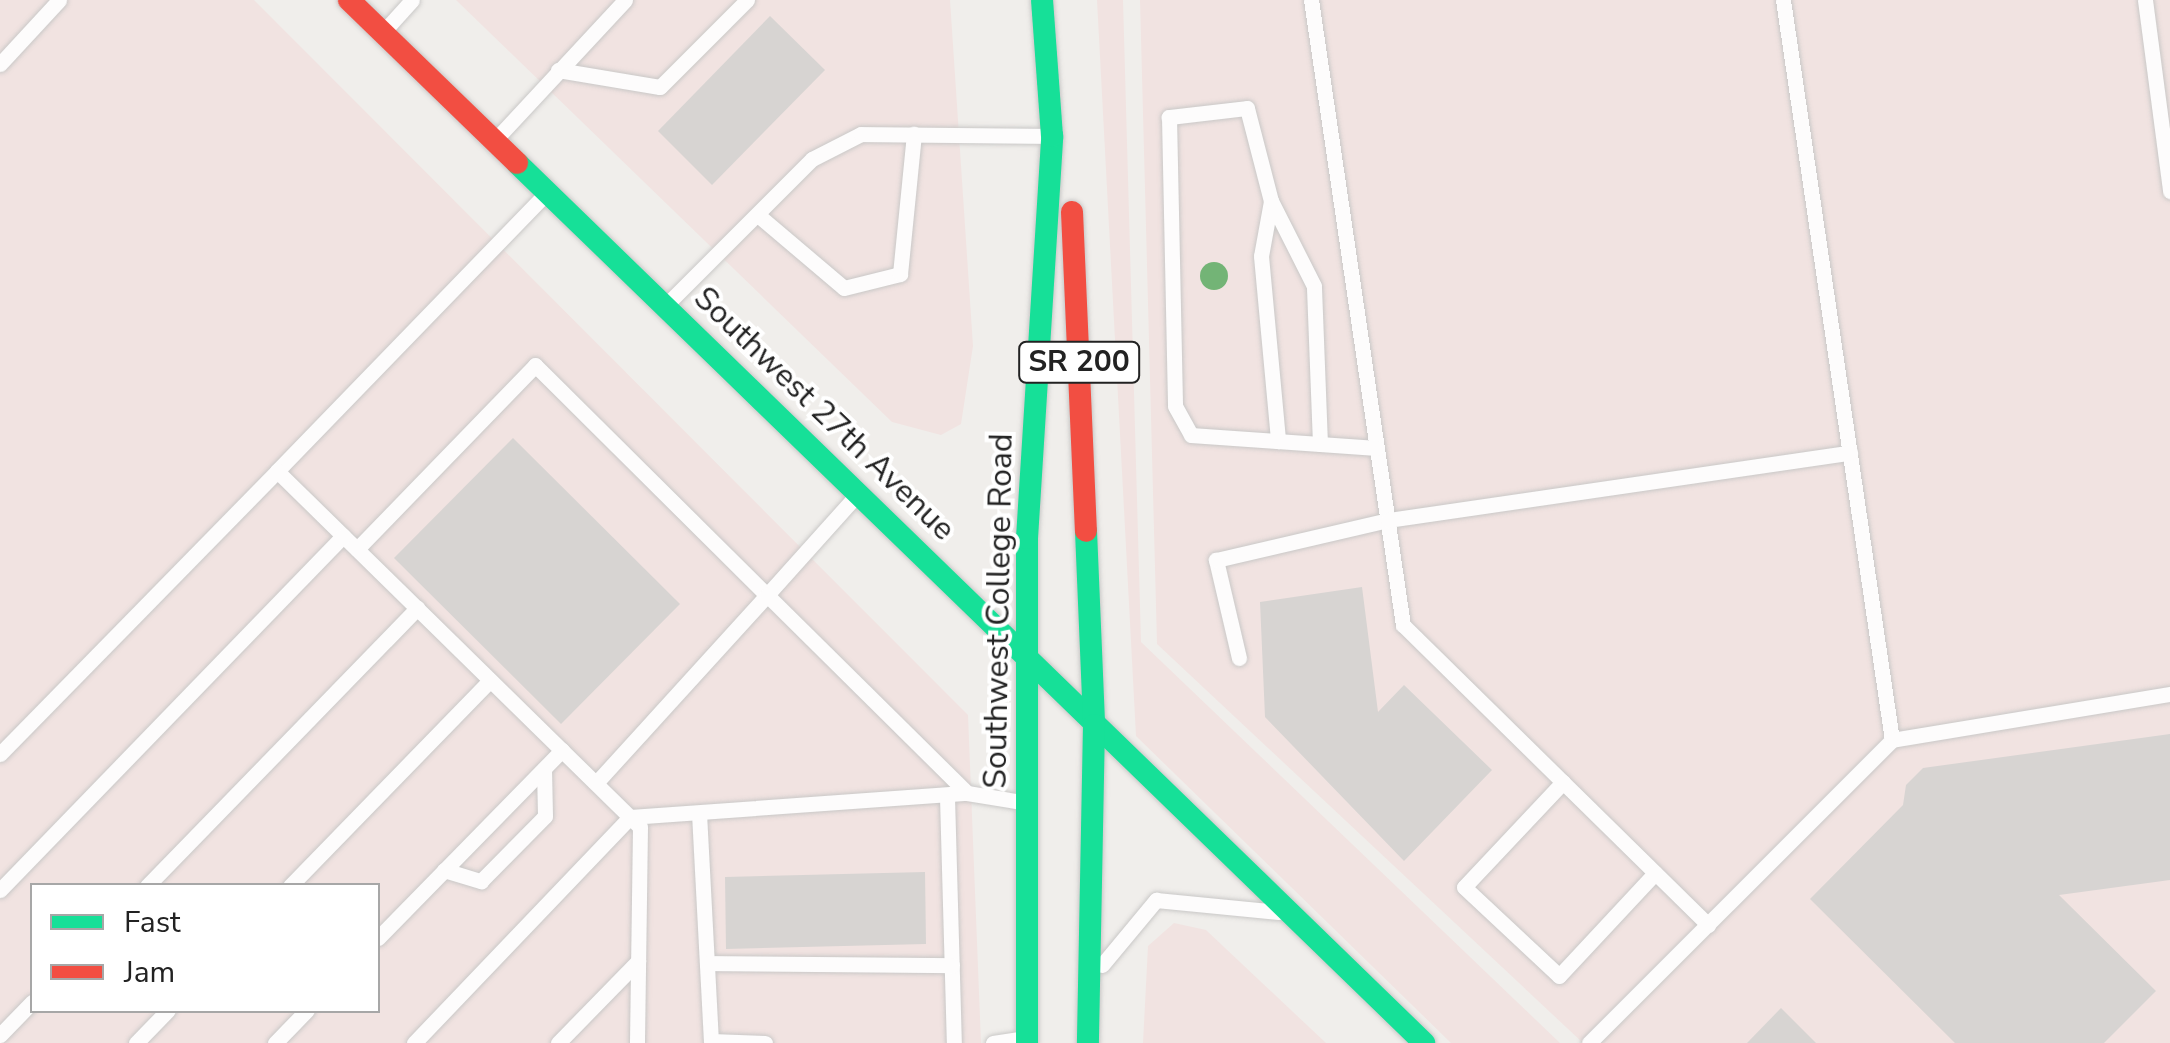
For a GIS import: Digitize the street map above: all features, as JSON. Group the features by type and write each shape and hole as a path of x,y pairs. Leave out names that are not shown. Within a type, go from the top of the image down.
{"main road":[{"name":"Southwest 27th Avenue","path":"348,0 1421,1042"},
{"name":"Southwest College Road","path":"1028,1040 1027,538 1052,136 1042,0"},
{"name":"SR 200","path":"1064,0 1094,724 1088,1043"}],"lane":[{"path":"0,64 59,0"},
{"path":"382,33 412,0"},
{"path":"494,141 625,0"},
{"path":"558,70 660,88 747,0"},
{"path":"1311,0 1403,624 1708,924"},
{"path":"1783,0 1892,740"},
{"path":"2145,0 2170,191"},
{"path":"1320,444 1314,286 1271,201 1247,108 1169,117 1175,406 1191,435 1377,448"},
{"path":"665,306 812,159 861,134 1052,136"},
{"path":"759,216 844,288 900,274 914,134"},
{"path":"0,754 547,192"},
{"path":"1271,201 1261,256 1278,441"},
{"path":"356,549 536,364 967,793"},
{"path":"1239,658 1216,560 1388,520 1850,452"},
{"path":"277,471 640,827 637,1043"},
{"path":"596,784 859,493"},
{"path":"0,890 343,536"},
{"path":"149,883 417,608"},
{"path":"293,883 490,680"},
{"path":"1590,1043 1892,740 2170,694"},
{"path":"380,936 562,750"},
{"path":"444,870 481,881 545,816 544,769"},
{"path":"1563,782 1464,887 1558,976 1655,874"},
{"path":"414,1043 630,817 967,793 1030,803"},
{"path":"947,797 954,1043"},
{"path":"699,813 711,1041 765,1043"},
{"path":"1090,979 1156,900 1292,914"},
{"path":"558,1043 638,961"},
{"path":"708,963 952,965"},
{"path":"0,1036 30,1004"},
{"path":"136,1043 165,1013"},
{"path":"275,1043 304,1013"},
{"path":"993,1043 1028,1040"}],"shaded area":[{"path":"0,0 254,0 968,715 981,1043 0,1043"},
{"path":"456,0 950,0 973,346 961,424 941,435 892,422"},
{"path":"1097,0 1123,0 1141,642 1560,1043 1451,1043 1136,736"},
{"path":"1140,0 2170,0 2170,1043 1583,1043 1157,644"},
{"path":"1174,923 1206,930 1326,1043 1143,1043 1148,946"}],"building":[{"path":"770,16 825,70 712,185 658,131"},
{"path":"513,438 680,604 561,724 394,558"},
{"path":"1362,587 1378,712 1404,685 1492,770 1404,861 1265,717 1260,602"},
{"path":"2170,734 2170,880 2059,895 2156,991 2104,1043 1955,1043 1810,899 1903,805 1906,785 1923,768"},
{"path":"925,872 926,944 726,949 725,877"},
{"path":"1781,1008 1816,1043 1747,1043"}],"traffic: fast":[{"path":"1027,1043 1027,538 1052,136 1042,0"},
{"path":"517,163 1424,1043"},
{"path":"1086,531 1094,725 1088,1043"}],"traffic: jam":[{"path":"349,0 517,163"},
{"path":"1072,212 1086,531"}]}
